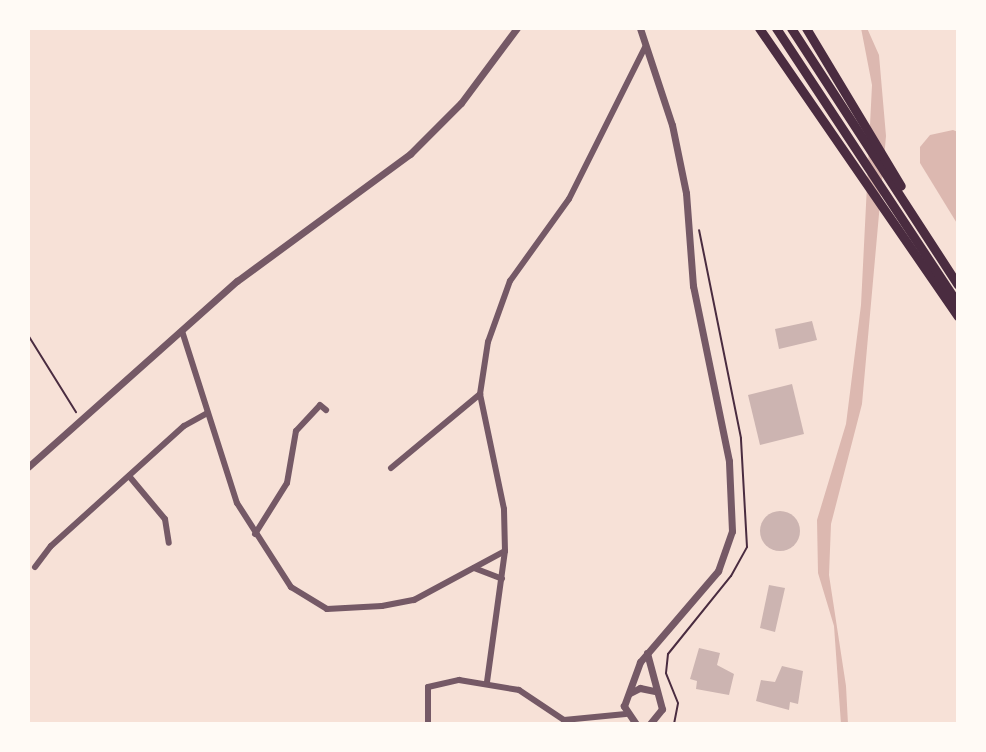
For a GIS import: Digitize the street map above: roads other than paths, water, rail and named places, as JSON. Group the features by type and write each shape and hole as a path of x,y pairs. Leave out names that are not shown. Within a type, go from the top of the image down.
{"main road":[{"path":"759,28 958,316"},
{"path":"776,28 958,304"},
{"path":"791,28 958,276"},
{"path":"806,28 958,285"}],"street":[{"path":"28,467 237,281 410,154 461,103 517,28"},
{"path":"626,714 630,693 647,653 728,553 732,495 693,286 680,161 640,28"},
{"path":"487,682 505,551 504,509 480,394 498,304 569,199 645,47"},
{"path":"182,331 237,503 291,587 327,609 414,600 505,551"},
{"path":"391,468 480,394"},
{"path":"255,534 287,483 296,431 320,405 326,410"},
{"path":"35,567 51,546 129,476 207,413"},
{"path":"129,476 165,519 169,543"},
{"path":"474,568 502,579"},
{"path":"647,653 655,692 662,703 655,722"},
{"path":"428,724 428,687 443,681 487,682 519,690 564,720 626,714"},
{"path":"630,693 640,688 655,692"},
{"path":"626,714 636,724"}]}
